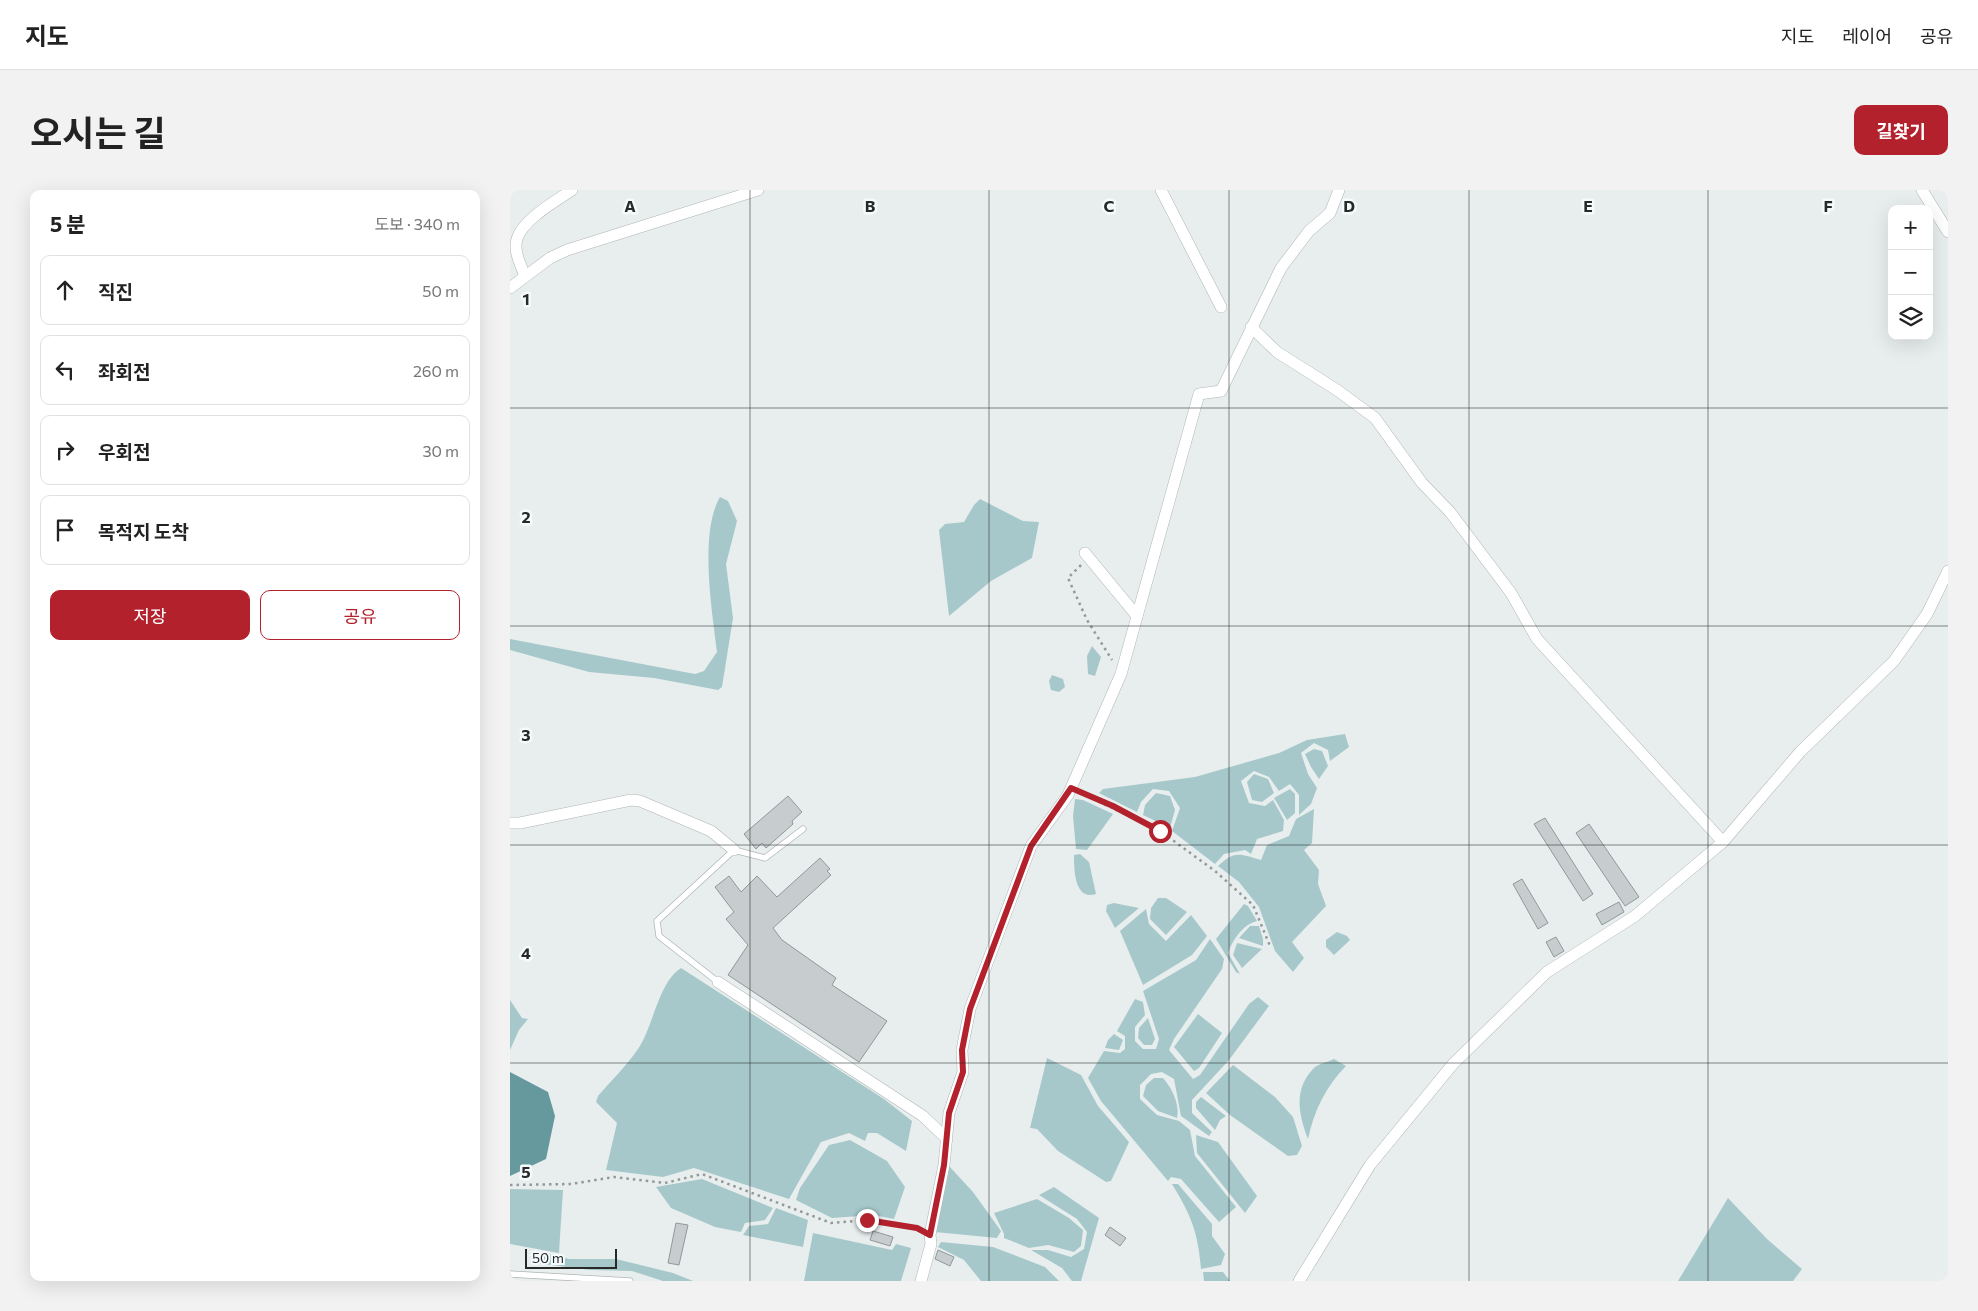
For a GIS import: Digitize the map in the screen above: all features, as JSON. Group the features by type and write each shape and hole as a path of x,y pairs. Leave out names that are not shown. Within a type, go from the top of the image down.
{"street":[{"path":"525,276 516,253 517,238 528,223 572,190"},
{"path":"510,288 550,258 567,250 758,190"},
{"path":"1160,190 1221,307"},
{"path":"921,1281 931,1244 930,1235 944,1165 949,1113 963,1072 962,1050 970,1009 1031,846 1071,788 1121,674 1199,394 1221,391 1281,268 1309,231 1330,213 1339,190"},
{"path":"1922,190 1948,232"},
{"path":"1251,327 1277,352 1337,390 1375,418 1422,484 1450,512 1511,593 1537,639 1723,842"},
{"path":"1087,555 1137,616"},
{"path":"1299,1281 1370,1165 1453,1064 1547,972 1635,916 1723,842 1800,752 1894,660 1928,614 1948,571"},
{"path":"510,823 520,823 631,800 640,801 711,831 734,850"},
{"path":"718,982 923,1116 946,1138"}],"lane":[{"path":"718,982 659,936 657,921 734,850 765,858 803,828"},
{"path":"510,1274 534,1278 630,1281"}],"path":[{"path":"1087,555 1068,578 1087,620 1121,674"},
{"path":"1071,788 1113,806 1160,831 1215,871 1253,905 1270,946"},
{"path":"510,1185 572,1184 614,1177 665,1183 702,1174 831,1223 867,1220 917,1228 930,1235"}],"shaded area":[{"path":"720,497 728,501 737,521 726,564 733,618 722,687 718,690 654,678 589,672 510,650 510,639 695,674 704,671 717,652 710,594 709,551 710,530"},
{"path":"980,499 1023,521 1039,522 1032,558 991,581 949,616 939,530 945,524 964,522"},
{"path":"1092,646 1101,657 1095,676 1088,674 1087,656"},
{"path":"1052,675 1063,679 1065,687 1059,692 1051,690 1049,681"},
{"path":"1345,734 1349,747 1330,761 1328,750 1314,743 1301,753 1308,774 1317,788 1311,804 1299,815 1299,795 1290,784 1279,791 1269,777 1254,771 1241,781 1249,803 1265,806 1273,800 1284,820 1283,831 1257,839 1251,854 1245,850 1224,854 1215,864 1172,831 1180,808 1169,791 1153,789 1141,802 1137,812 1099,793 1103,789 1195,777 1279,753 1307,740"},
{"path":"1314,749 1322,751 1328,766 1319,779 1305,754"},
{"path":"1254,774 1268,779 1274,793 1262,802 1252,800 1247,782"},
{"path":"1290,789 1295,794 1295,813 1287,820 1274,798"},
{"path":"1156,793 1170,796 1175,810 1170,828 1143,815 1145,805"},
{"path":"1075,799 1083,800 1113,814 1087,850 1076,849 1073,816"},
{"path":"1314,809 1312,843 1304,850 1319,870 1318,884 1326,906 1292,942 1304,958 1293,972 1275,951 1259,907 1239,882 1218,866 1234,855 1248,856 1261,860 1267,845 1289,836 1296,819"},
{"path":"1080,854 1089,862 1096,894 1089,895 1083,893 1079,888 1075,875 1074,855"},
{"path":"1158,898 1166,898 1187,912 1166,935 1150,919 1151,908"},
{"path":"1114,903 1139,908 1115,928 1106,911 1107,905"},
{"path":"1244,904 1248,906 1257,921 1243,929 1228,953 1240,974 1236,972 1216,939"},
{"path":"1146,909 1149,924 1166,941 1191,915 1207,936 1192,955 1143,985 1120,931"},
{"path":"1250,926 1259,926 1263,946 1239,938"},
{"path":"1337,932 1347,936 1350,940 1334,955 1326,947 1326,940"},
{"path":"1210,939 1224,959 1222,969 1174,1039 1169,1050 1193,1079 1200,1075 1249,1004 1258,997 1269,1006 1229,1060 1192,1100 1192,1113 1212,1132 1209,1136 1181,1116 1174,1079 1162,1072 1151,1074 1140,1085 1140,1099 1157,1115 1179,1121 1190,1130 1195,1156 1236,1207 1219,1222 1181,1179 1171,1177 1168,1181 1101,1101 1088,1078 1104,1051 1120,1053 1125,1049 1125,1036 1117,1031 1135,999 1143,1002 1145,1015 1135,1027 1135,1041 1143,1049 1156,1049 1159,1039 1143,991 1196,960"},
{"path":"1237,943 1262,949 1242,968 1233,955"},
{"path":"681,968 884,1099 912,1121 906,1151 877,1133 868,1133 865,1141 849,1133 821,1142 789,1199 694,1168 663,1177 606,1170 617,1123 596,1102 598,1096 638,1049 667,984"},
{"path":"510,1000 522,1018 528,1019 519,1030 510,1050"},
{"path":"1198,1014 1222,1033 1199,1068 1194,1071 1174,1047"},
{"path":"1148,1018 1155,1039 1152,1045 1144,1045 1138,1038 1139,1028"},
{"path":"1114,1034 1123,1040 1119,1050 1105,1048 1108,1040"},
{"path":"1047,1058 1081,1075 1098,1106 1129,1142 1111,1181 1106,1182 1058,1151 1037,1129 1030,1128"},
{"path":"1334,1059 1346,1066 1332,1082 1322,1099 1308,1139 1300,1112 1300,1094 1307,1077 1315,1067"},
{"path":"1233,1065 1275,1097 1293,1117 1302,1146 1297,1155 1288,1156 1230,1115 1206,1093"},
{"path":"510,1072 548,1092 555,1116 546,1159 510,1176"},
{"path":"1154,1078 1163,1078 1169,1087 1176,1102 1177,1118 1158,1111 1143,1096 1146,1085"},
{"path":"1201,1097 1226,1116 1220,1120 1215,1130 1196,1108 1196,1102"},
{"path":"1196,1135 1218,1142 1257,1196 1245,1213 1197,1153"},
{"path":"850,1140 887,1161 905,1187 894,1219 874,1215 832,1218 796,1200 800,1188 829,1145"},
{"path":"949,1166 973,1192 1001,1231 997,1238 935,1232"},
{"path":"702,1179 773,1208 765,1220 745,1223 741,1232 715,1227 671,1208 656,1187"},
{"path":"1172,1184 1178,1184 1212,1224 1212,1236 1225,1254 1221,1265 1201,1269 1196,1234 1184,1205"},
{"path":"1054,1187 1099,1218 1081,1281 1072,1281 1062,1268 1031,1250 1048,1250 1071,1257 1084,1249 1087,1232 1077,1219 1039,1195"},
{"path":"510,1189 563,1190 559,1253 510,1244"},
{"path":"1728,1198 1767,1239 1802,1269 1793,1281 1678,1281"},
{"path":"1037,1199 1069,1218 1083,1230 1081,1246 1074,1252 1048,1245 1029,1248 1004,1238 994,1213"},
{"path":"776,1208 808,1220 803,1247 743,1235 749,1226 768,1224"},
{"path":"813,1233 892,1250 896,1244 911,1248 901,1281 804,1281"},
{"path":"941,1242 993,1247 1045,1267 1059,1281 981,1281 964,1260 938,1247"},
{"path":"540,1252 569,1259 616,1259 673,1273 693,1281 663,1281 632,1271 590,1270 536,1263"},
{"path":"1203,1272 1223,1272 1230,1281 1204,1281"}],"building":[{"path":"788,796 802,812 792,821 793,824 766,848 762,843 756,849 744,834"},
{"path":"1545,818 1593,894 1583,901 1534,824"},
{"path":"1589,824 1639,897 1625,906 1576,833"},
{"path":"820,858 830,869 827,871 831,875 773,928 782,940 836,978 832,985 887,1021 859,1062 728,975 748,945 726,919 734,912 715,887 729,876 741,892 757,876 777,897"},
{"path":"1522,879 1548,923 1538,929 1513,884"},
{"path":"1619,902 1624,912 1602,925 1596,914"},
{"path":"1556,937 1564,951 1554,957 1546,942"},
{"path":"676,1223 688,1225 679,1265 668,1263"},
{"path":"1110,1227 1126,1238 1120,1246 1105,1235"},
{"path":"873,1231 893,1237 890,1246 870,1240"},
{"path":"938,1250 954,1257 950,1266 935,1259"}],"route":[{"path":"867,1220 917,1228 930,1235 944,1165 949,1113 963,1072 962,1050 970,1009 1031,846 1068,795 1071,788 1113,806 1160,831"}]}
